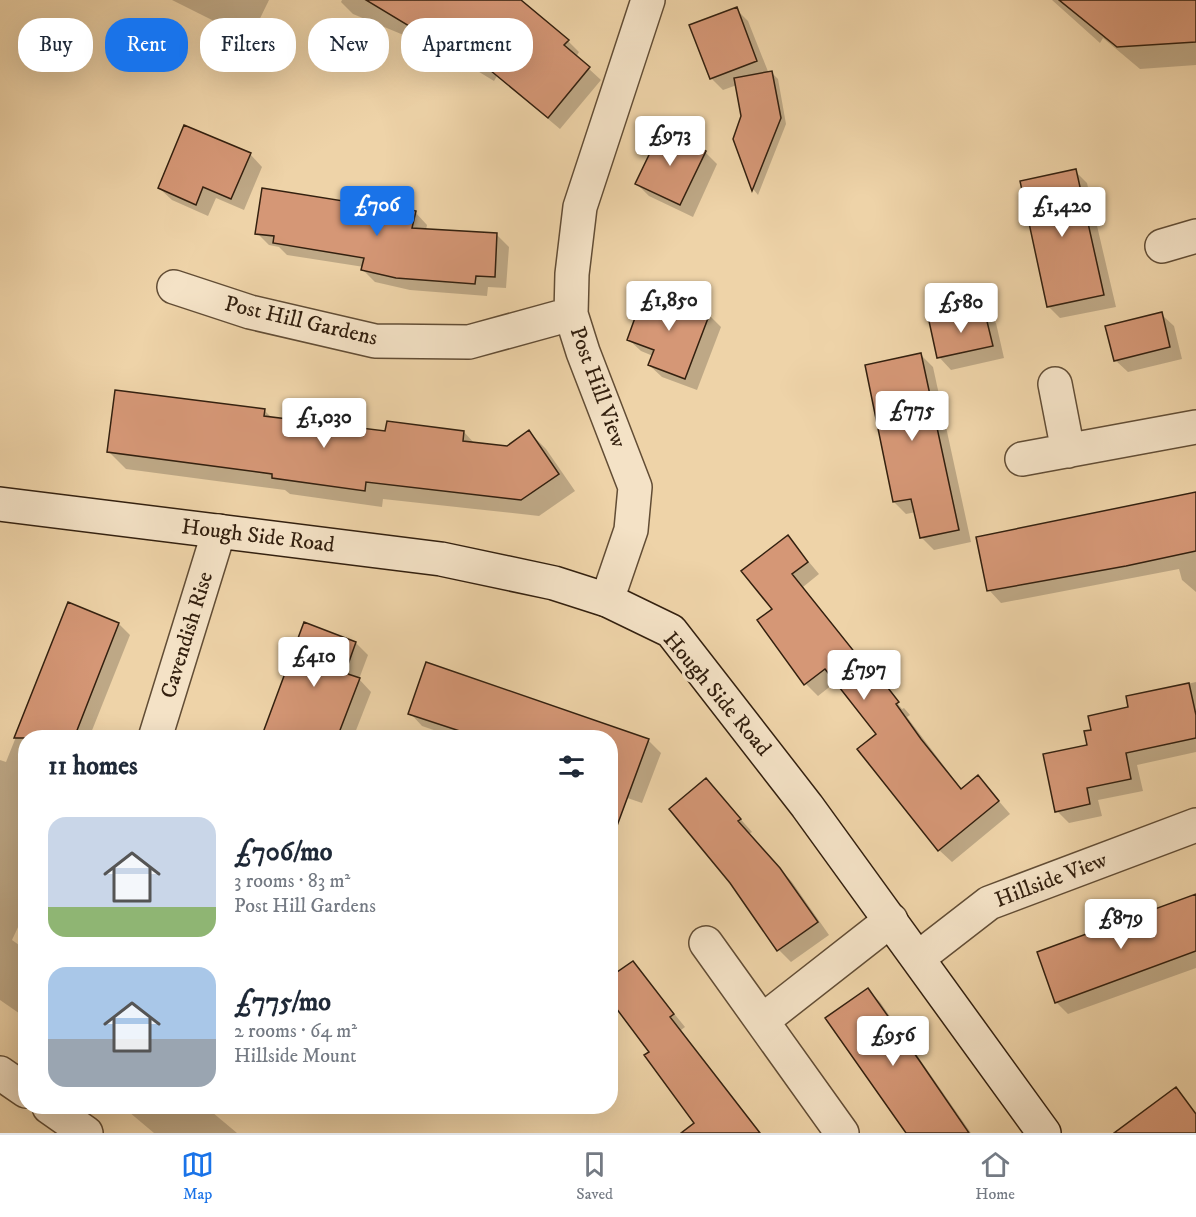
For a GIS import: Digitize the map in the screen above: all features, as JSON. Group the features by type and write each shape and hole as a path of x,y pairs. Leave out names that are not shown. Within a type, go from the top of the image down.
{"street":[{"name":"Post Hill View","path":"607,600 631,530 635,487 583,352 571,314 572,274 580,207 648,0"},
{"path":"1162,246 1196,236"},
{"name":"Post Hill Gardens","path":"174,287 250,312 375,342 469,342 571,314"},
{"path":"1055,384 1068,451"},
{"path":"1022,459 1196,427"},
{"name":"Hough Side Road","path":"0,504 441,559 554,583 607,600 671,631 726,699 891,920 1036,1130"},
{"name":"Cavendish Rise","path":"157,730 219,531"},
{"name":"Hillside View","path":"918,958 989,903 1196,825"},
{"path":"762,1021 891,920"},
{"path":"706,943 842,1133"},
{"path":"0,1073 18,1085"},
{"path":"59,1114 86,1133"}],"building":[{"path":"366,0 521,0 569,40 564,45 590,67 548,118 492,72 533,72 533,18 401,18 401,21"},
{"path":"1059,0 1196,0 1196,42 1117,47"},
{"path":"737,7 757,61 710,79 689,25"},
{"path":"772,71 781,118 752,191 733,139 741,116 734,78"},
{"path":"184,125 251,153 231,199 203,187 196,205 158,188"},
{"path":"661,130 706,151 680,205 635,184"},
{"path":"1076,169 1104,295 1047,307 1020,181"},
{"path":"262,188 343,201 345,194 416,211 412,228 497,233 495,277 476,276 475,284 396,278 361,270 364,258 273,243 274,236 255,234"},
{"path":"645,290 710,313 685,379 648,365 654,350 627,340"},
{"path":"984,309 993,346 937,358 929,321"},
{"path":"1162,312 1170,347 1114,361 1105,326"},
{"path":"921,353 959,530 920,538 911,499 893,502 865,365"},
{"path":"115,390 265,409 264,416 385,431 387,421 464,431 463,441 507,446 529,430 559,474 521,500 366,482 365,491 272,478 272,474 107,452"},
{"path":"1196,492 1196,551 987,591 976,537"},
{"path":"788,535 808,562 792,574 860,659 863,656 899,702 896,704 921,739 961,789 978,775 999,801 938,851 857,749 876,734 825,669 804,685 757,620 772,609 741,571"},
{"path":"68,602 119,623 77,730 18,730 18,738 14,738"},
{"path":"304,622 356,642 345,673 360,678 340,730 264,730"},
{"path":"426,662 649,739 618,823 618,730 457,730 408,714"},
{"path":"1189,683 1196,715 1196,738 1126,753 1131,779 1087,788 1090,804 1055,812 1043,754 1087,745 1084,731 1091,730 1088,716 1128,707 1126,696"},
{"path":"706,778 741,819 738,821 780,868 818,922 777,951 730,883 669,809"},
{"path":"1196,894 1196,951 1055,1003 1037,952"},
{"path":"633,961 674,1014 670,1017 760,1133 681,1133 694,1123 644,1055 649,1052 618,1011 618,971"},
{"path":"868,988 969,1133 906,1133 825,1018"},
{"path":"1176,1087 1196,1114 1196,1133 1114,1133"}]}
